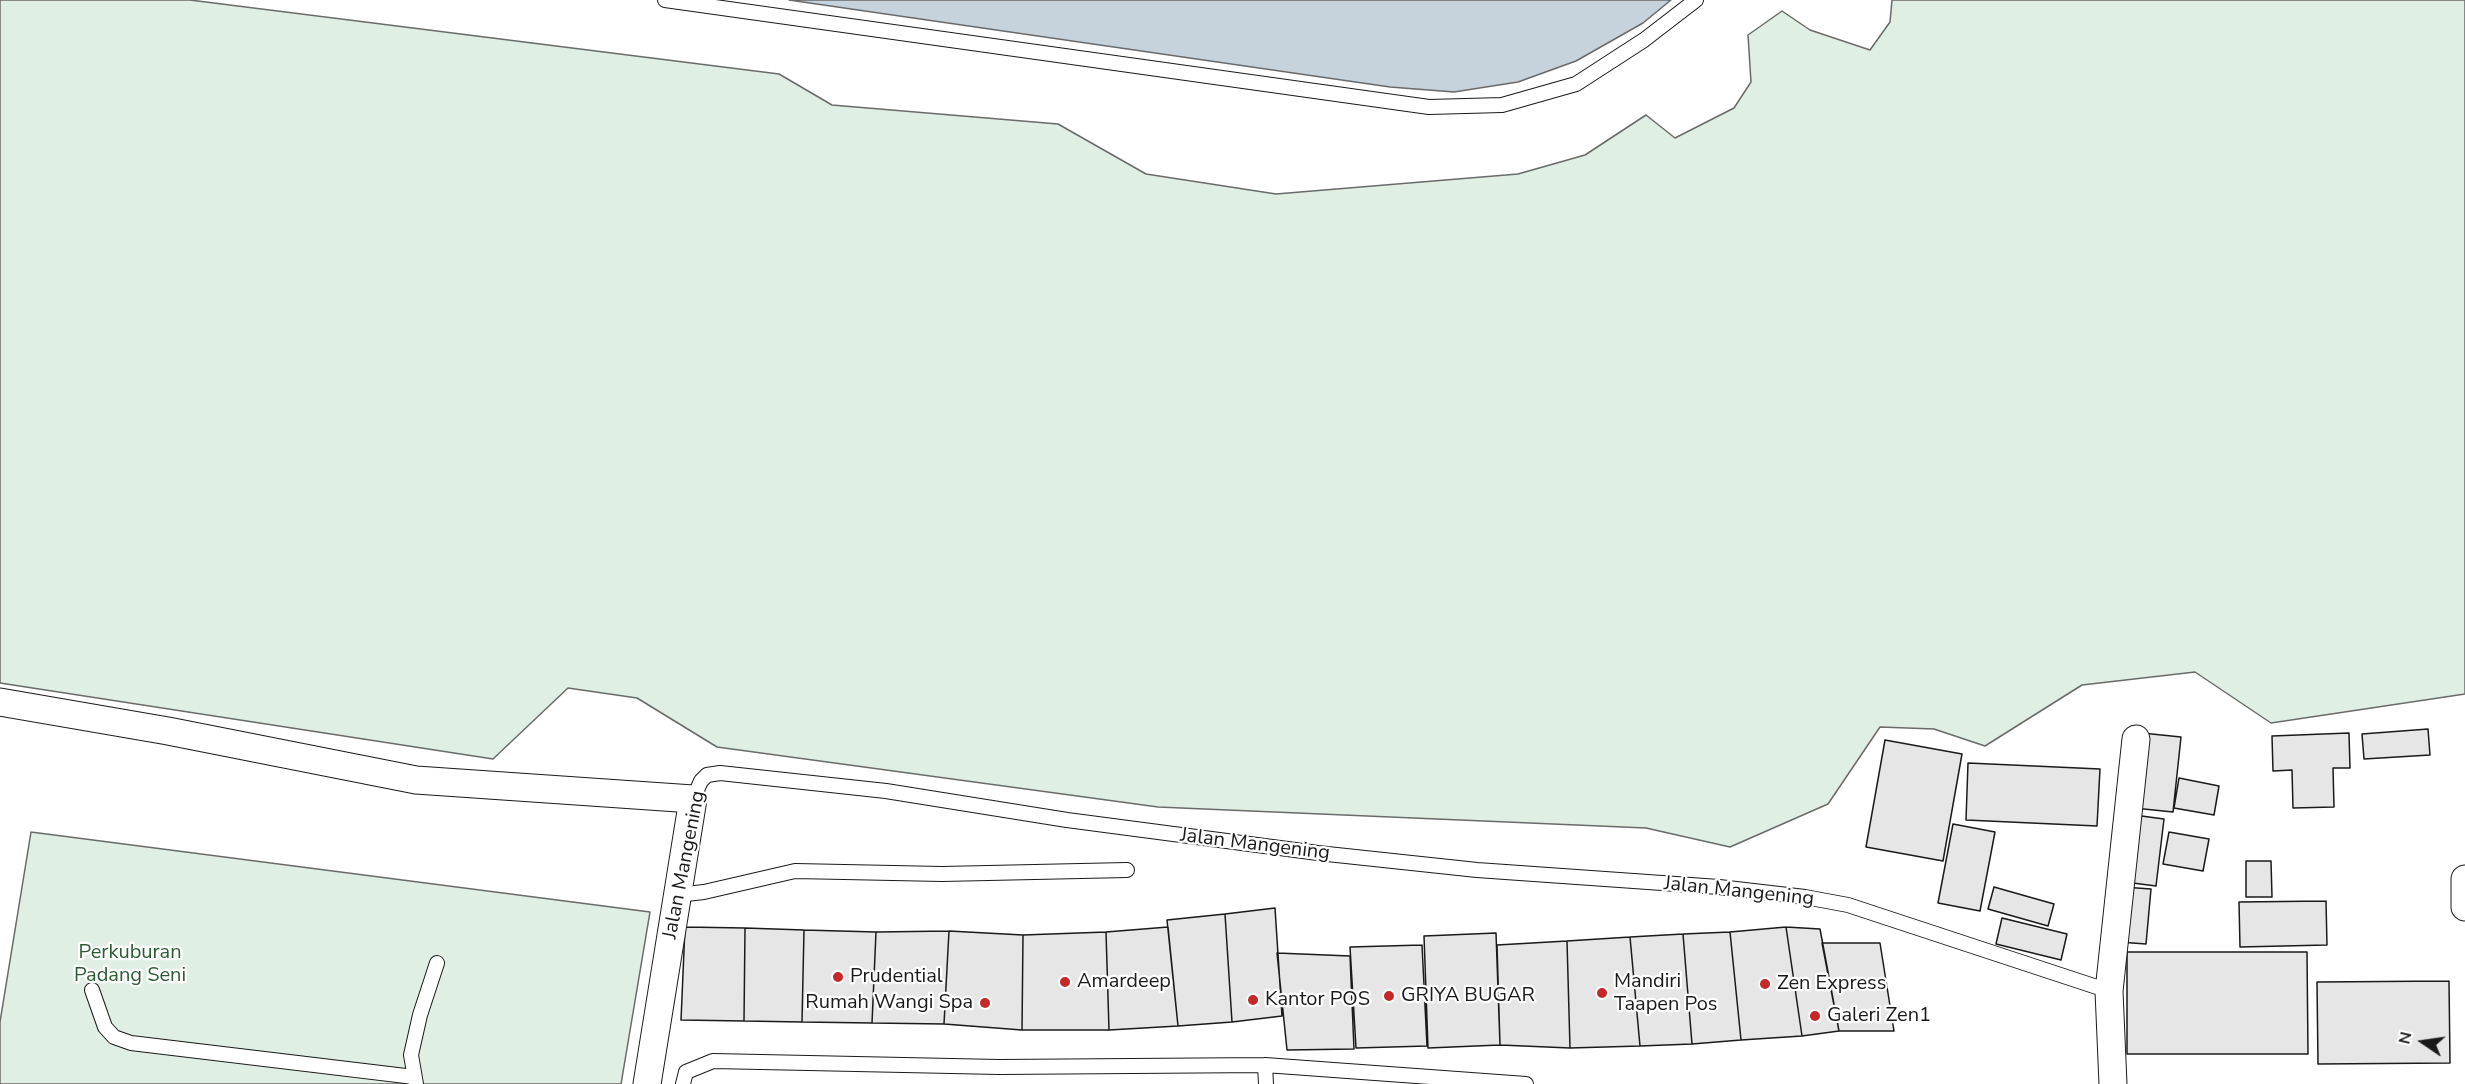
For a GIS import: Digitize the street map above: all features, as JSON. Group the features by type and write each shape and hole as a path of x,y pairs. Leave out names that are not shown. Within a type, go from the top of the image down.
{"street":[{"path":"0,702 168,730 416,780 693,799"},
{"path":"2113,1084 2109,991 2136,738"},
{"name":"Jalan Mangening","path":"647,1084 693,799"},
{"path":"2465,879 2465,907"}],"lane":[{"path":"665,0 1429,107 1502,105 1576,84 1644,40 1696,0"},
{"name":"Jalan Mangening","path":"693,799 701,781 707,775 720,773 886,791 1067,820 1318,853 1477,870 1719,887 1805,897 1848,905 2109,991"},
{"path":"677,895 704,892 795,871 942,874 1127,870"},
{"path":"92,990 105,1027 114,1037 131,1043 415,1081 411,1055 420,1015 437,963"},
{"path":"683,1084 686,1072 713,1061 999,1067 1265,1065 1526,1084"},
{"path":"1265,1065 1266,1084"}],"green space":[{"path":"0,0 190,0 779,74 832,105 1058,124 1146,174 1276,194 1518,174 1585,155 1646,115 1675,138 1734,108 1751,82 1748,35 1782,11 1810,30 1870,50 1890,22 1892,0 2465,0 2465,694 2271,723 2195,672 2082,685 1985,746 1934,729 1880,727 1828,804 1730,847 1646,828 1158,807 717,747 637,698 568,688 493,759 0,683"},
{"name":"Perkuburan Padang Seni","path":"31,832 650,912 621,1084 0,1084 0,1022"}],"shaded area":[{"path":"789,0 1671,0 1643,23 1576,61 1518,82 1454,92 1390,87"}],"building":[{"path":"2428,729 2430,755 2364,759 2362,734"},
{"path":"2142,733 2181,737 2173,812 2134,808"},
{"path":"2349,733 2350,768 2333,768 2334,807 2293,808 2292,770 2273,771 2272,736"},
{"path":"1885,740 1962,754 1943,861 1866,847"},
{"path":"1968,763 2100,769 2097,826 1966,820"},
{"path":"2179,778 2219,786 2214,815 2174,808"},
{"path":"2134,815 2164,819 2156,886 2125,882"},
{"path":"1953,824 1995,832 1980,911 1938,903"},
{"path":"2169,832 2209,839 2203,871 2163,864"},
{"path":"2246,861 2271,861 2272,897 2246,897"},
{"path":"1994,887 2054,904 2048,926 1988,909"},
{"path":"2123,887 2151,889 2146,944 2119,942"},
{"path":"2326,901 2327,945 2240,947 2239,902"},
{"path":"1275,908 1282,1016 1232,1022 1225,914"},
{"path":"1225,914 1232,1022 1178,1026 1167,920"},
{"path":"2002,918 2067,934 2061,960 1996,944"},
{"path":"685,927 745,928 744,1021 681,1020"},
{"path":"1168,927 1178,1026 1109,1030 1106,932"},
{"name":"Zen Express","path":"1786,927 1802,1036 1741,1040 1730,932"},
{"path":"1786,927 1820,929 1839,1031 1802,1036"},
{"path":"745,928 804,930 802,1022 744,1021"},
{"name":"Prudential","path":"804,930 876,932 872,1023 802,1022"},
{"path":"949,931 944,1024 872,1023 876,932"},
{"path":"949,931 1023,935 1022,1030 944,1024"},
{"name":"Amardeep","path":"1106,932 1109,1030 1022,1030 1023,935"},
{"path":"1730,932 1741,1040 1692,1044 1683,934"},
{"path":"1496,933 1500,1045 1428,1048 1424,936"},
{"path":"1683,934 1692,1044 1640,1046 1630,937"},
{"name":"Mandiri Taapen Pos","path":"1630,937 1640,1046 1570,1048 1567,941"},
{"path":"1567,941 1570,1048 1500,1045 1497,945"},
{"path":"1822,943 1880,943 1894,1031 1839,1031"},
{"name":"GRIYA BUGAR","path":"1422,945 1427,1046 1356,1048 1350,947"},
{"path":"2127,952 2307,952 2308,1054 2127,1054"},
{"path":"1277,953 1350,956 1354,1049 1287,1050"},
{"path":"2449,981 2450,1063 2318,1064 2317,982"}],"place":[{"name":"Prudential","path":"838,977"},
{"name":"Amardeep","path":"1065,982"},
{"name":"Zen Express","path":"1765,984"},
{"name":"Mandiri Taapen Pos","path":"1602,993"},
{"name":"GRIYA BUGAR","path":"1389,996"},
{"name":"Kantor POS","path":"1253,1000"},
{"name":"Rumah Wangi Spa","path":"985,1003"},
{"name":"Galeri Zen1","path":"1815,1016"}]}
